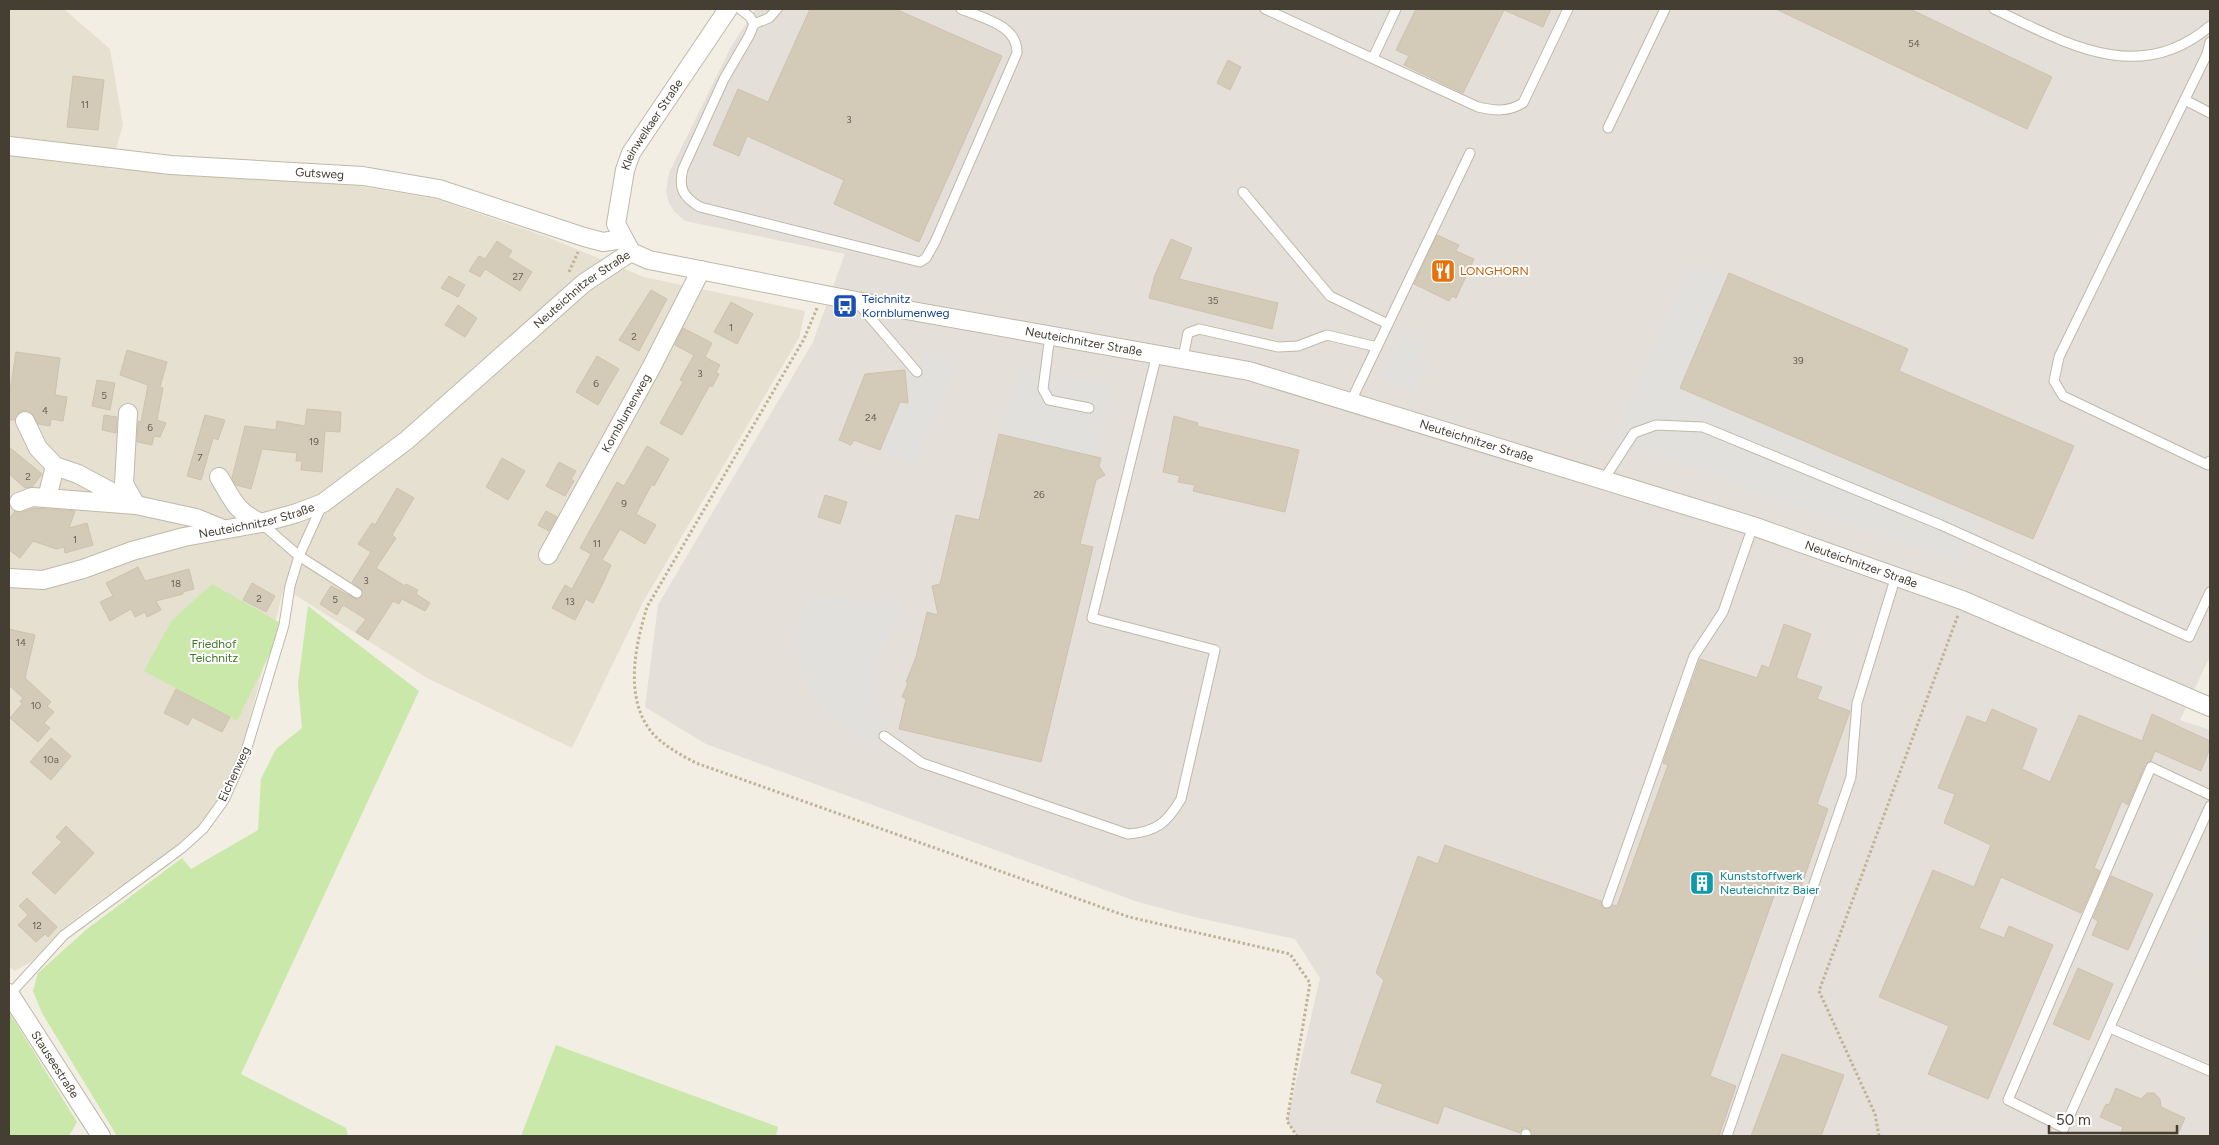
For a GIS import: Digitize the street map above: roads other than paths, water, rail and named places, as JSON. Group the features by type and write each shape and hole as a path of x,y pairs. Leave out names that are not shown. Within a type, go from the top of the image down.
{"street":[{"name":"Kleinwelkaer Straße","path":"627,245 616,224 625,170 631,153 728,9"},
{"name":"Gutsweg","path":"9,146 171,165 363,176 439,189 584,237 627,245"},
{"name":"Neuteichnitzer Straße","path":"9,578 43,580 83,569 132,551 184,537 261,523 297,513 323,503 408,440 627,245 649,260 856,301 1249,371 1753,526 1896,576 1960,608 2210,707"},
{"name":"Kornblumenweg","path":"548,555 701,270"},
{"path":"128,413 124,484 136,506"},
{"path":"25,421 38,448 55,466 78,474 136,506"},
{"path":"46,498 55,466"},
{"path":"219,477 244,515 261,523"},
{"path":"19,502 32,497 136,506 196,518 223,529"},
{"name":"Stauseestraße","path":"9,994 101,1136"}],"lane":[{"path":"740,9 750,17 754,24 750,36 724,79 682,169 679,184 686,199 700,207 920,262 926,258 935,242 1018,53 1014,36 1008,30 961,9"},
{"path":"754,24 769,18 777,9"},
{"path":"1265,9 1478,107 1501,111 1514,109 1523,103 1528,96 1568,9"},
{"path":"1373,58 1396,9"},
{"path":"1608,128 1665,9"},
{"path":"1994,9 2063,42 2110,56 2154,56 2196,38 2210,26"},
{"path":"2210,42 2207,54 2059,358 2054,381 2063,396 2208,465 2210,461"},
{"path":"2184,100 2210,113"},
{"path":"1351,401 1470,153"},
{"path":"1243,192 1330,296 1388,324"},
{"path":"856,301 917,372"},
{"path":"1183,358 1188,333 1199,329 1278,347 1298,346 1328,335 1377,347"},
{"path":"1050,335 1043,389 1045,396 1049,400 1089,408"},
{"path":"884,736 922,763 1128,834 1146,833 1171,816 1181,799 1216,650 1092,618 1157,354"},
{"path":"1604,479 1634,433 1656,425 1702,428 1941,525 2189,637 2210,592"},
{"name":"Eichenweg","path":"9,994 64,935 182,848 203,829 224,800 246,751 284,625 290,586 299,556 323,503"},
{"path":"261,523 299,556 357,593"},
{"path":"1607,903 1694,656 1723,612 1753,526"},
{"path":"1728,1136 1851,777 1857,703 1896,576"},
{"path":"2210,795 2151,767 2008,1100 2042,1119 2064,1128 2210,806"},
{"path":"2110,1028 2210,1071"}],"place":[{"name":"LONGHORN","path":"1443,271"},
{"name":"Teichnitz Kornblumenweg","path":"845,306"},
{"name":"Kunststoffwerk Neuteichnitz Baier","path":"1702,883"}],"park label":[{"name":"Friedhof Teichnitz","path":"214,651"}]}
